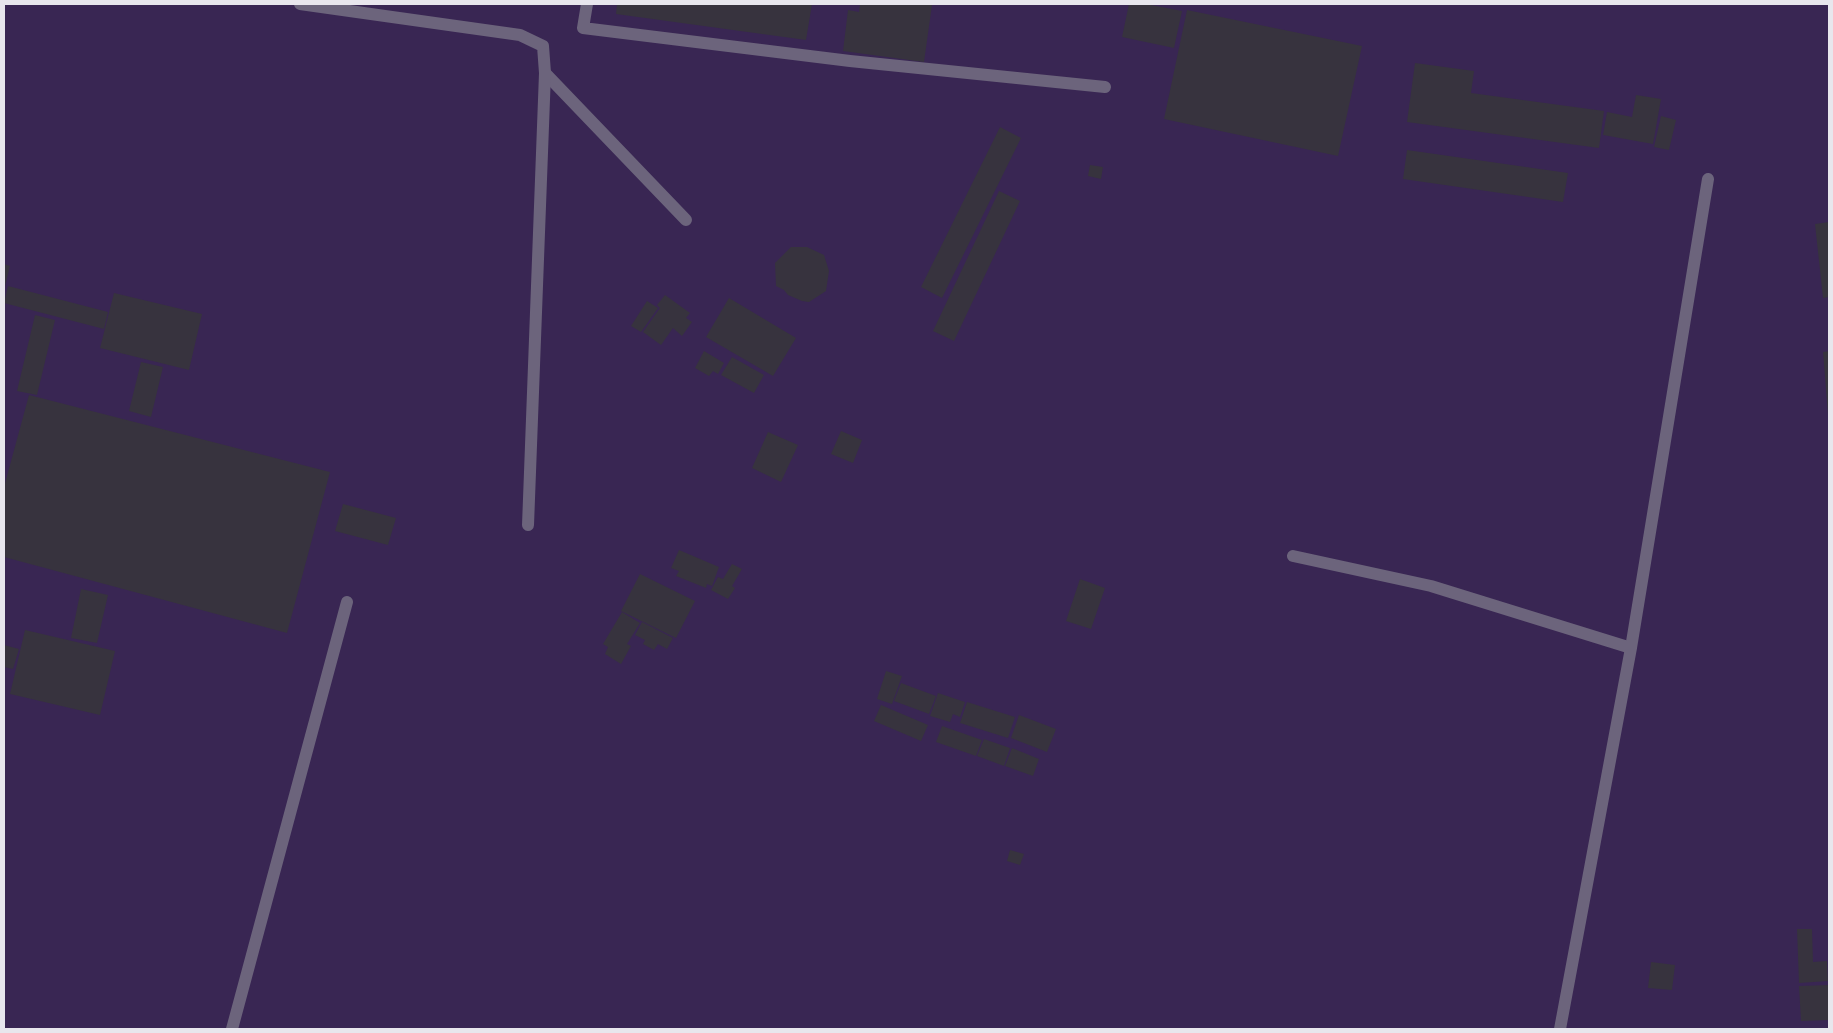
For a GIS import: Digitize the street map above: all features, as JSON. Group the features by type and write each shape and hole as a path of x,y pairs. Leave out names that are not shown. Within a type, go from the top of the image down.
{"street":[{"path":"300,4 520,36 542,46 545,73 528,525"},
{"path":"587,4 584,28 850,61 1106,87"},
{"path":"545,73 686,220"},
{"path":"1560,1029 1630,648 1708,179"},
{"path":"1293,556 1431,586 1630,648"},
{"path":"232,1029 347,602"}],"shaded area":[{"path":"4,4 1829,4 1829,1029 4,1029"}],"building":[{"path":"617,4 812,4 806,40 616,14"},
{"path":"860,4 932,5 924,62 843,51 848,10 859,12"},
{"path":"1129,4 1146,4 1182,11 1174,48 1122,37"},
{"path":"1187,10 1362,46 1338,156 1164,119"},
{"path":"1415,63 1474,71 1471,93 1604,111 1599,148 1407,122"},
{"path":"1636,95 1661,99 1653,144 1603,135 1607,112 1632,117"},
{"path":"1661,116 1676,120 1669,150 1654,147"},
{"path":"1000,127 1021,138 942,298 921,287"},
{"path":"1407,150 1568,173 1563,202 1403,179"},
{"path":"1090,165 1103,167 1101,179 1088,176"},
{"path":"999,191 1020,201 954,341 933,331"},
{"path":"1829,222 1829,297 1823,298 1815,224"},
{"path":"791,247 807,247 824,255 829,271 826,291 809,302 788,295 784,290 776,286 775,263"},
{"path":"4,264 10,266 4,290"},
{"path":"8,286 108,312 104,329 4,303"},
{"path":"114,293 202,314 189,370 100,348"},
{"path":"665,295 690,313 686,318 692,322 682,336 673,328 661,345 643,332 660,308 657,305"},
{"path":"729,298 796,338 773,376 706,337"},
{"path":"647,301 658,308 641,332 631,326"},
{"path":"35,315 55,320 37,395 17,391"},
{"path":"704,351 724,363 718,374 713,371 709,376 695,368"},
{"path":"1829,351 1829,415 1828,415 1823,352"},
{"path":"732,357 764,375 754,393 721,375"},
{"path":"141,362 163,367 151,417 129,411"},
{"path":"29,395 330,472 287,633 4,557 4,487"},
{"path":"841,431 862,440 853,463 831,454"},
{"path":"768,432 798,445 781,482 752,468"},
{"path":"343,504 396,518 388,545 335,531"},
{"path":"679,550 719,567 712,586 707,584 706,588 676,576 679,571 671,568"},
{"path":"732,564 742,569 732,586 735,588 728,599 711,590 718,577 723,579"},
{"path":"640,574 695,601 676,638 621,611"},
{"path":"1080,579 1105,588 1091,629 1066,621"},
{"path":"81,589 108,595 97,643 71,638"},
{"path":"622,612 640,623 627,644 631,646 621,664 605,654 608,647 603,644"},
{"path":"642,622 673,638 667,649 658,644 654,650 643,644 645,640 635,635"},
{"path":"25,630 115,651 100,715 10,694"},
{"path":"4,645 19,649 13,669 4,667"},
{"path":"886,671 902,676 892,704 877,699"},
{"path":"901,683 936,696 929,714 894,701"},
{"path":"938,693 965,702 960,717 953,714 950,722 930,716"},
{"path":"967,702 1015,717 1008,738 960,723"},
{"path":"881,705 928,725 921,741 874,721"},
{"path":"1019,715 1056,729 1047,752 1011,738"},
{"path":"942,726 982,740 976,756 936,742"},
{"path":"984,739 1010,748 1004,766 977,756"},
{"path":"1012,748 1039,759 1033,776 1005,766"},
{"path":"1010,850 1024,854 1020,865 1007,861"},
{"path":"1797,929 1812,929 1813,962 1827,961 1828,981 1799,983"},
{"path":"1651,962 1675,965 1672,990 1648,988"},
{"path":"1829,985 1829,1020 1801,1021 1799,986"}]}
